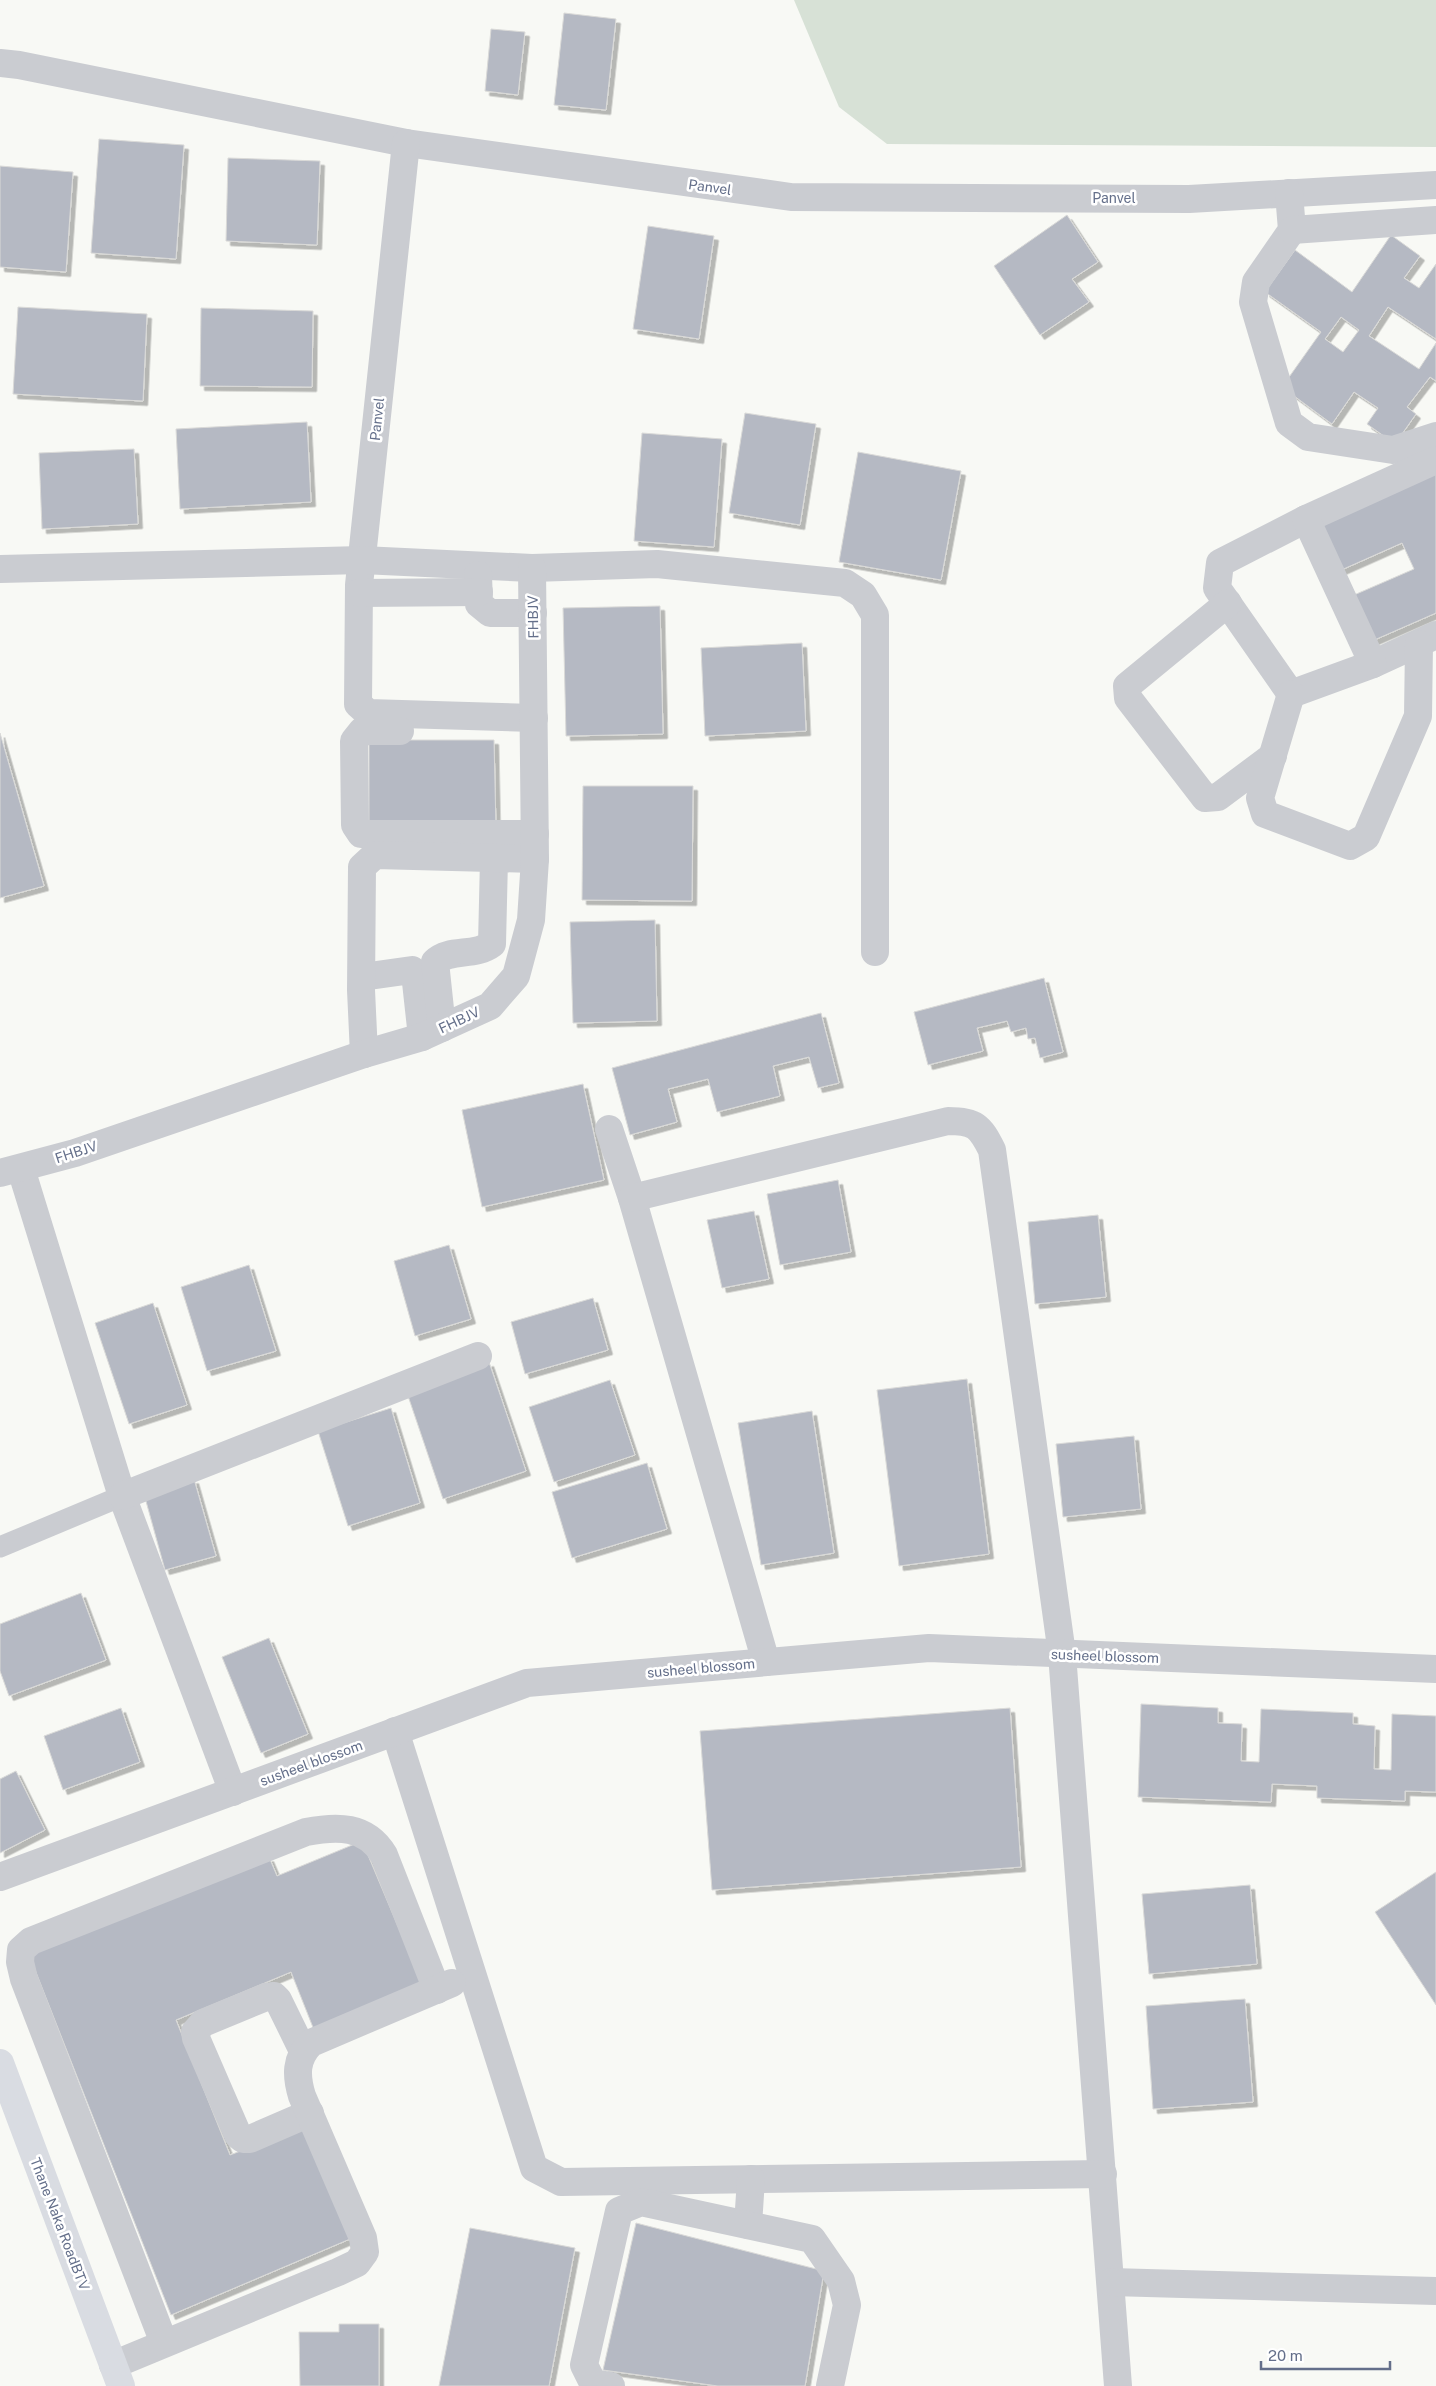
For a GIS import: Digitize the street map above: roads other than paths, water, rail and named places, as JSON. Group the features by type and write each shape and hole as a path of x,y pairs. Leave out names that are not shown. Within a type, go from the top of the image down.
{"main road":[{"name":"Thane Naka RoadBTV","path":"0,2063 117,2375"}],"street":[{"path":"0,63 19,64 406,143"},
{"name":"Panvel","path":"534,725 368,713 358,704 359,593 406,143 791,197 1189,199 1436,185"},
{"path":"1289,193 1292,230 1256,282 1253,302 1289,423 1308,438 1393,450 1436,436"},
{"path":"1292,230 1436,220"},
{"path":"1291,694 1217,588 1220,563 1306,519 1436,460"},
{"path":"1306,519 1373,664"},
{"path":"0,568 362,560 434,564 478,579"},
{"path":"434,564 434,592"},
{"path":"359,593 434,592 478,579 532,568 658,564 714,568 845,583 863,595 875,615 875,952"},
{"name":"FHBJV","path":"11,1171 75,1153 440,1028 490,1006 516,976 528,932 532,903 535,846 532,568"},
{"path":"478,579 479,604 490,613 532,613"},
{"path":"1228,604 1127,686 1128,698 1205,798 1218,797 1273,756"},
{"path":"1291,694 1373,664 1428,639"},
{"path":"1291,694 1260,798 1265,814 1350,846 1366,837 1418,716 1428,639"},
{"path":"534,725 362,731 354,741 355,824 361,834 535,846"},
{"path":"364,1054 362,867 375,855 494,859 535,846"},
{"path":"440,1028 434,962 440,956 485,950 492,944 494,859"},
{"path":"492,918 532,903"},
{"path":"492,918 528,932"},
{"path":"362,977 412,970 416,973 440,1028"},
{"path":"632,1198 948,1120 968,1121 982,1131 992,1150 1062,1654 1118,2386"},
{"path":"609,1129 632,1198 766,1662"},
{"path":"11,1171 122,1496 233,1792"},
{"path":"122,1496 478,1356"},
{"name":"susheel blossom","path":"0,1877 527,1683 930,1648 1436,1669"},
{"path":"395,1731 534,2168 561,2182 1102,2174"},
{"path":"164,2343 24,1978 20,1962 21,1950 31,1941 306,1832 326,1828 352,1829 365,1835 379,1847 384,1855 437,1990"},
{"path":"117,2375 164,2343 357,2263 364,2252 363,2238 297,2080 298,2064 303,2051 310,2043 472,1975"},
{"path":"303,2051 278,2000 274,1996 266,1997 203,2023 195,2032 238,2135 243,2139 250,2139 310,2113"},
{"path":"748,2225 751,2179"},
{"path":"611,2386 593,2383 584,2365 619,2211 641,2202 812,2239 841,2281 847,2305 830,2386"},
{"path":"1111,2282 1436,2291"}],"lane":[{"path":"0,1548 122,1496"}]}
